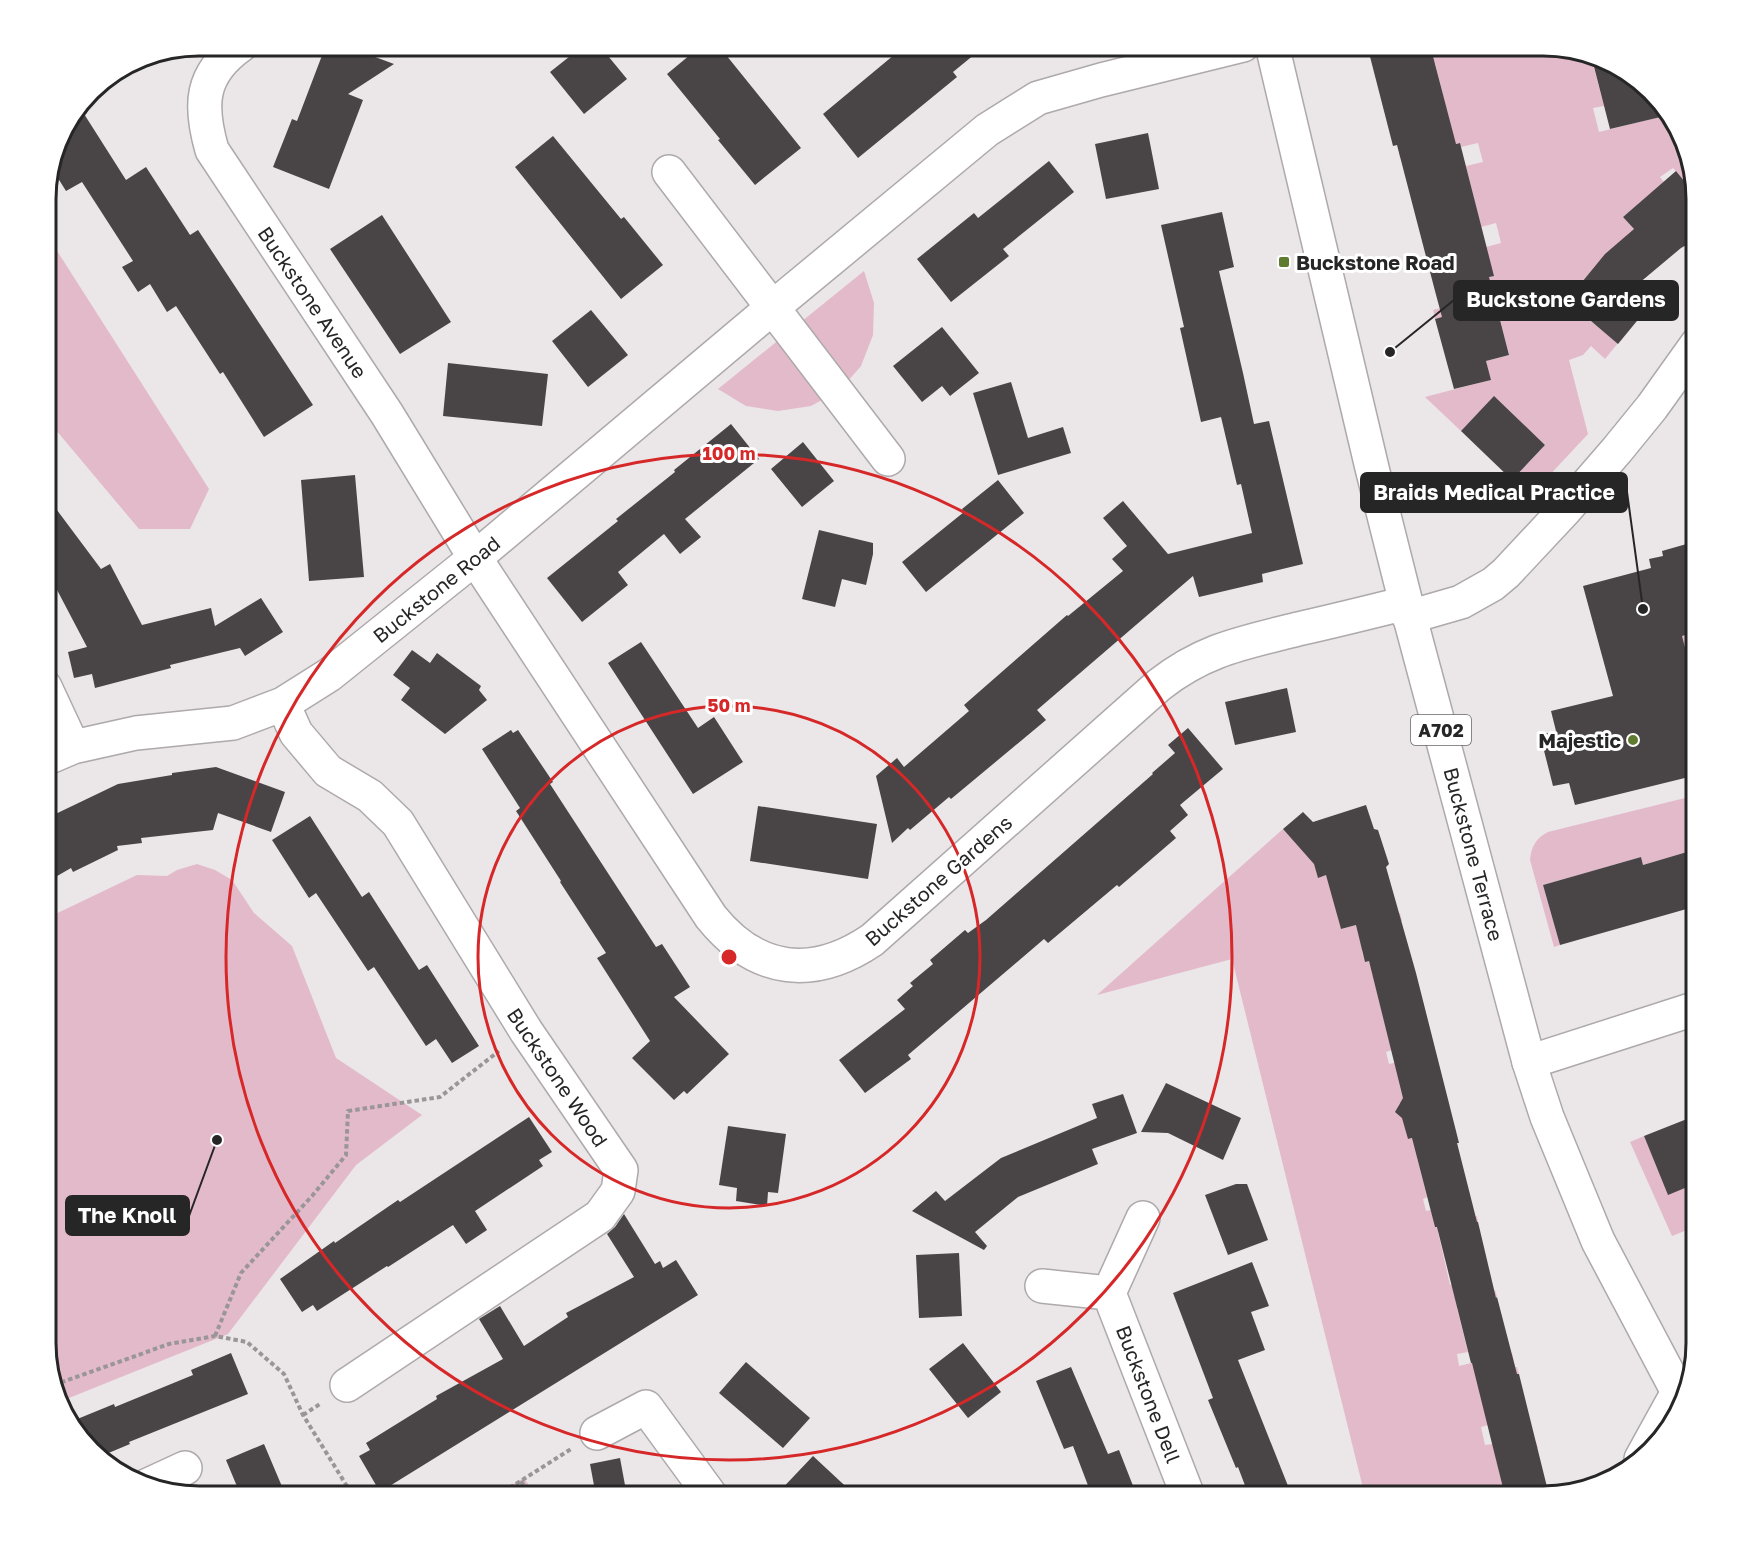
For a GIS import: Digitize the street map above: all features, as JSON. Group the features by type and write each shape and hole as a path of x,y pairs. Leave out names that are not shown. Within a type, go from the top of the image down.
{"street":[{"name":"Buckstone Road","path":"59,753 136,733 233,723 283,704 329,675 475,558 987,130 1038,98 1201,55"},
{"name":"Buckstone Terrace","path":"1274,55 1372,468 1529,1062 1547,1117 1598,1241 1678,1390"},
{"name":"Buckstone Avenue","path":"230,56 215,69 204,99 205,126 212,150 387,414 475,558"},
{"path":"669,172 888,459"},
{"name":"Buckstone Gardens","path":"475,558 711,917 725,934 745,950 766,960 798,966 817,964 836,960 872,940 1159,685 1187,665 1240,643 1408,610 1461,602 1493,584 1565,510 1610,458 1652,407 1686,359"},
{"name":"Buckstone Wood","path":"283,704 296,733 328,771 370,796 398,823 526,1030 621,1170 618,1191 600,1216 347,1385"},
{"path":"1529,1062 1686,1012"},
{"path":"1042,1286 1109,1293 1143,1218"},
{"name":"Buckstone Dell","path":"1109,1293 1184,1486"},
{"path":"597,1433 646,1407 704,1486"}],"path":[{"path":"215,1336 241,1273 312,1196 346,1155 348,1111 440,1096 526,1030"},
{"path":"61,1383 169,1344 215,1336 247,1342 284,1374 303,1415 346,1486"},
{"path":"513,1486 597,1433"},
{"path":"521,1481 524,1486"}],"shaded area":[{"path":"1421,55 1544,55 1571,58 1593,64 1604,106 1593,108 1599,132 1660,117 1676,144 1682,161 1685,182 1673,168 1660,177 1664,182 1623,217 1634,229 1628,234 1634,242 1596,265 1582,282 1601,297 1585,317 1618,343 1605,359 1591,346 1583,355 1569,360 1588,434 1530,496 1512,480 1545,445 1494,397 1461,431 1425,397 1490,380 1486,361 1509,355 1496,303 1435,319 1433,310 1470,301 1486,247 1501,243 1496,223 1481,227 1466,166 1483,162 1478,143 1461,147 1459,143 1400,158 1398,148 1453,134 1435,63"},
{"path":"56,249 209,489 190,529 139,529 56,430"},
{"path":"864,271 874,303 873,335 861,366 840,390 811,406 778,411 746,406 718,389"},
{"path":"1686,635 1686,688 1621,652"},
{"path":"1686,798 1686,852 1643,865 1641,857 1543,885 1560,945 1554,947 1530,860 1537,840 1548,832"},
{"path":"1283,829 1313,860 1318,877 1338,872 1364,907 1337,914 1341,929 1400,913 1402,921 1362,932 1362,952 1365,961 1369,961 1392,1050 1386,1052 1389,1064 1414,1058 1404,1101 1397,1109 1405,1118 1408,1139 1414,1138 1418,1154 1457,1143 1458,1147 1417,1157 1427,1197 1423,1199 1426,1211 1431,1210 1435,1227 1477,1216 1478,1222 1438,1232 1450,1285 1462,1283 1466,1298 1495,1290 1497,1297 1457,1308 1468,1352 1457,1354 1459,1366 1512,1353 1519,1374 1478,1384 1488,1425 1481,1427 1485,1445 1493,1444 1495,1453 1536,1442 1538,1448 1496,1459 1503,1486 1363,1486 1232,959 1097,995"},
{"path":"197,864 215,870 232,880 254,913 292,946 336,1058 422,1115 356,1165 228,1334 67,1399 60,1380 56,1352 56,914 137,875 167,876 177,870"},
{"path":"1644,1136 1668,1194 1686,1187 1686,1230 1672,1236 1630,1142"},
{"path":"524,1478 529,1486 511,1486"}],"building":[{"path":"893,55 973,55 953,72 957,77 858,158 823,114"},
{"path":"1370,55 1433,55 1456,144 1460,143 1494,276 1489,277 1509,355 1486,361 1491,380 1454,389 1435,319 1442,317 1397,145 1393,146"},
{"path":"322,56 372,56 394,64 348,94 363,100 329,189 273,167 292,119 297,121"},
{"path":"571,56 608,56 627,79 584,114 550,72"},
{"path":"689,56 727,56 801,148 755,185 667,74"},
{"path":"1593,64 1631,85 1645,97 1661,117 1610,129"},
{"path":"84,113 126,180 146,167 190,235 198,230 313,405 264,437 223,372 220,374 176,306 167,312 150,284 138,292 122,267 133,261 82,182 66,191 57,177 60,161 70,135"},
{"path":"1148,133 1159,189 1106,199 1095,144"},
{"path":"553,136 621,219 624,217 663,265 621,299 515,167"},
{"path":"1049,161 1074,192 1003,249 1009,256 951,302 917,259 974,213 978,218"},
{"path":"1676,171 1685,182 1686,245 1638,284 1655,299 1618,344 1585,316 1601,297 1582,282 1605,254 1634,229 1623,217"},
{"path":"1222,212 1234,267 1219,271 1254,424 1269,421 1303,564 1262,574 1263,582 1199,597 1193,576 1037,710 1046,720 951,799 949,797 892,843 876,776 897,758 904,767 969,711 964,705 1067,615 1123,571 1112,559 1127,546 1103,518 1123,501 1168,554 1252,533 1241,484 1237,485 1221,417 1201,422 1180,328 1184,327 1161,225"},
{"path":"382,215 451,322 400,354 330,249"},
{"path":"591,310 628,355 588,387 552,341"},
{"path":"942,327 979,373 950,396 942,386 922,402 893,366"},
{"path":"448,363 548,374 542,426 443,416"},
{"path":"1011,382 1028,438 1063,427 1071,453 998,475 973,393"},
{"path":"1494,396 1545,445 1512,480 1461,431"},
{"path":"731,424 759,459 685,519 701,537 680,554 664,534 618,572 628,585 582,622 547,578 618,521 616,519"},
{"path":"803,442 834,481 802,507 771,469"},
{"path":"355,475 364,577 309,581 301,480"},
{"path":"998,480 1024,513 926,592 902,562 964,512 962,509"},
{"path":"56,509 101,569 110,564 142,625 211,608 215,626 261,598 283,632 245,656 240,648 170,665 171,668 95,688 92,674 74,678 68,652 87,647 56,588"},
{"path":"819,530 873,543 873,554 866,585 842,579 835,607 802,599"},
{"path":"1686,544 1686,635 1682,636 1686,651 1686,778 1575,805 1569,783 1553,786 1540,735 1556,731 1551,711 1613,696 1583,586 1651,568 1649,559 1663,556 1662,551"},
{"path":"641,642 698,728 714,717 743,762 693,794 608,663"},
{"path":"412,650 430,663 437,653 481,686 479,690 487,700 445,734 401,700 410,688 393,675"},
{"path":"1287,688 1296,732 1235,745 1225,702"},
{"path":"1188,728 1223,769 1180,805 1188,815 1170,831 1176,838 1048,943 1044,939 908,1055 911,1059 865,1093 839,1060 905,1009 897,1000 913,986 910,983 933,964 930,960 965,930 968,933 986,920 1153,774 1175,753 1168,745"},
{"path":"511,730 513,733 518,730 553,782 550,784 656,947 662,944 690,987 674,997 729,1054 687,1094 684,1091 674,1100 632,1058 650,1041 597,958 606,953 516,811 520,808 482,749"},
{"path":"216,767 285,792 271,832 218,813 213,830 141,838 142,843 117,846 118,850 73,872 71,868 56,877 56,814 118,784 172,775 172,773"},
{"path":"1366,805 1374,829 1378,830 1389,864 1386,867 1416,973 1496,1298 1517,1374 1519,1374 1547,1486 1503,1486 1412,1138 1408,1139 1402,1118 1395,1112 1403,1098 1369,961 1365,962 1356,925 1341,929 1326,875 1318,878 1314,864 1283,829 1303,812 1313,822"},
{"path":"758,806 877,824 868,879 750,861"},
{"path":"310,816 362,897 369,892 419,970 427,965 479,1046 452,1063 436,1039 426,1046 374,967 368,971 316,893 309,898 272,840"},
{"path":"1686,852 1686,909 1560,945 1543,885 1641,857 1643,865"},
{"path":"1166,1083 1241,1118 1223,1160 1168,1133 1141,1132"},
{"path":"1123,1094 1137,1133 1092,1149 1098,1164 1018,1197 975,1232 987,1246 984,1250 912,1211 936,1191 945,1201 1001,1158 1097,1118 1092,1104"},
{"path":"529,1117 552,1152 539,1160 543,1166 475,1211 487,1230 466,1244 453,1225 317,1311 313,1305 302,1312 280,1279 334,1241 335,1243 398,1200 400,1202"},
{"path":"1686,1119 1686,1188 1668,1195 1644,1136"},
{"path":"728,1126 786,1134 778,1193 768,1192 767,1206 736,1201 737,1188 719,1185"},
{"path":"1236,1184 1247,1184 1268,1240 1228,1255 1205,1195"},
{"path":"624,1214 655,1264 660,1261 663,1268 676,1260 698,1295 390,1486 376,1486 359,1456 370,1450 366,1443 437,1399 436,1396 503,1359 479,1319 500,1306 524,1346 568,1317 566,1313 634,1277 607,1234"},
{"path":"959,1253 962,1316 919,1318 916,1255"},
{"path":"1252,1262 1269,1306 1251,1312 1265,1350 1238,1360 1288,1486 1245,1486 1208,1400 1213,1398 1173,1293"},
{"path":"963,1343 1001,1392 968,1418 929,1369"},
{"path":"231,1353 248,1394 129,1442 130,1444 108,1453 97,1444 78,1419 114,1404 115,1407 193,1375 191,1370"},
{"path":"746,1362 810,1418 783,1448 719,1393"},
{"path":"1071,1367 1108,1454 1119,1450 1133,1486 1088,1486 1073,1446 1064,1449 1036,1381"},
{"path":"264,1444 282,1486 237,1486 226,1460"},
{"path":"813,1456 845,1486 784,1486"},
{"path":"620,1458 625,1486 594,1486 590,1464"}],"place":[{"name":"Buckstone Road","path":"1284,262"},
{"name":"Buckstone Gardens","path":"1390,352"},
{"name":"Braids Medical Practice","path":"1643,609"},
{"name":"Majestic","path":"1633,740"},
{"name":"The Knoll","path":"217,1140"}]}
